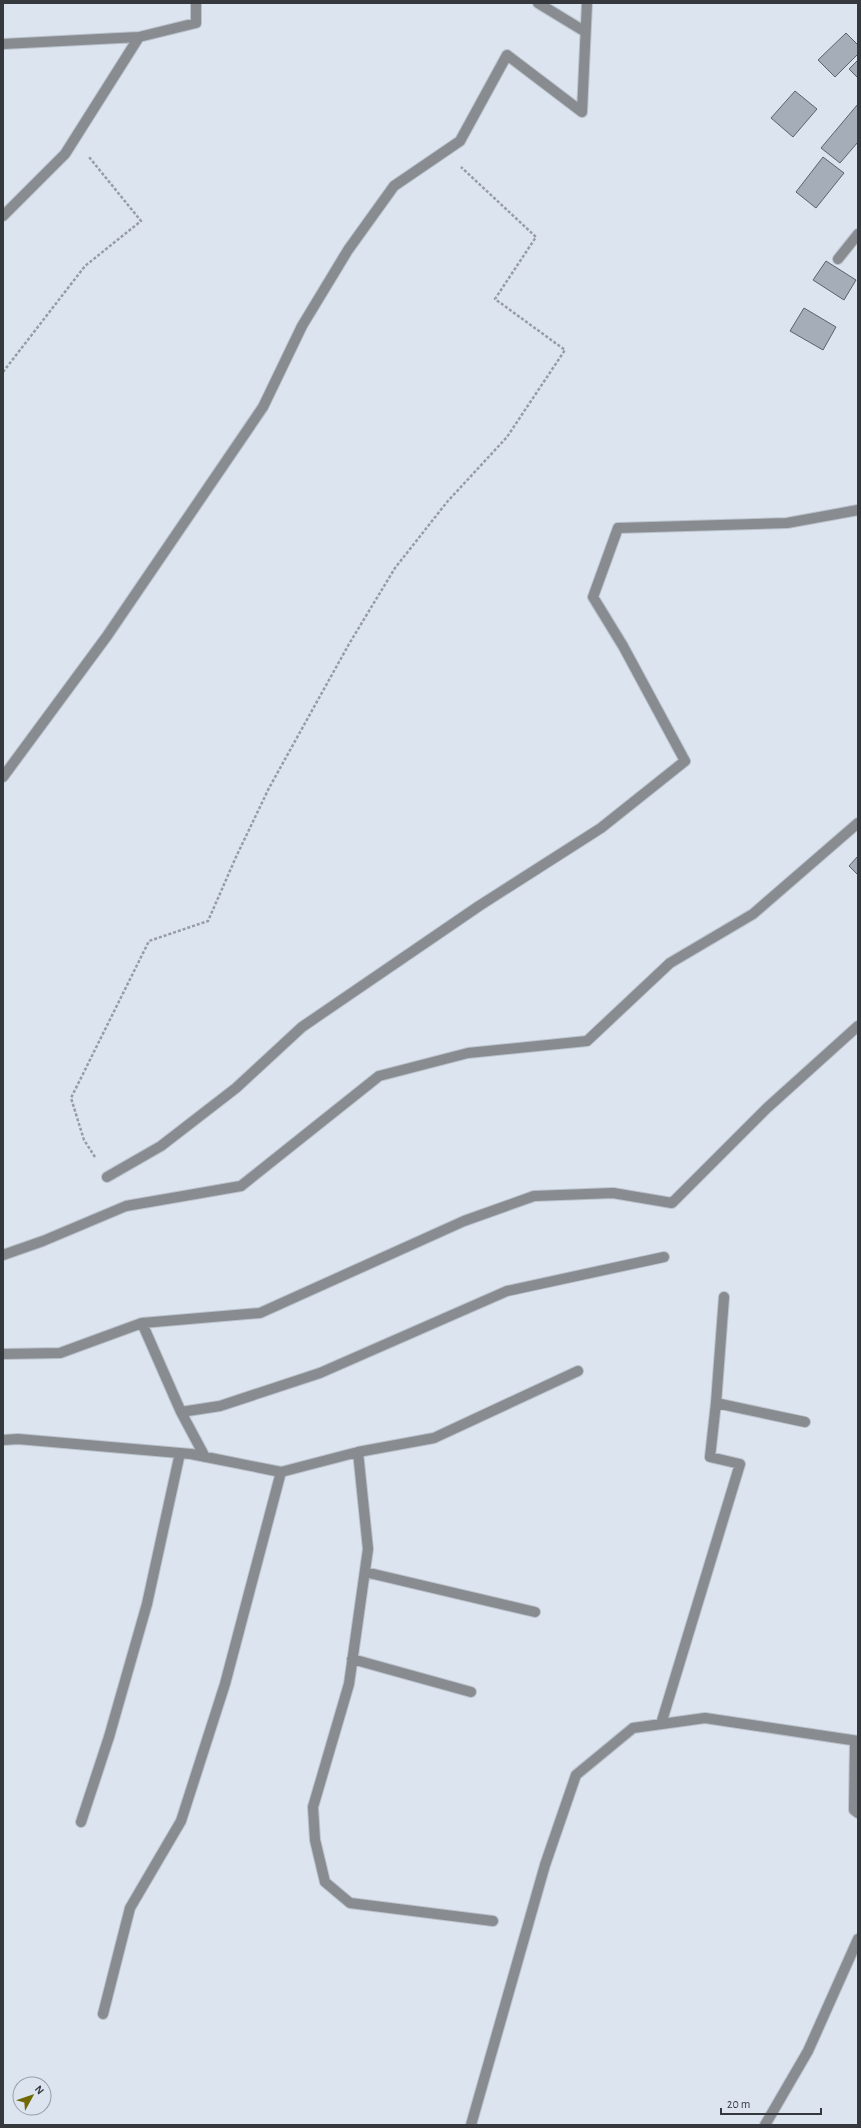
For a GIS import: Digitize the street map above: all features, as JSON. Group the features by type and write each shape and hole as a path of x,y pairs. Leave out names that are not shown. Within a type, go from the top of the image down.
{"street":[{"path":"3,44 139,37 196,23 196,3"},
{"path":"538,3 584,31"},
{"path":"3,777 107,636 262,406 302,326 348,250 394,186 460,141 507,55 582,112 584,31 587,3"},
{"path":"3,216 65,154 139,37"},
{"path":"838,259 858,234"},
{"path":"107,1177 161,1146 236,1088 302,1026 479,906 601,828 685,761 623,646 593,597 618,528 787,523 858,510"},
{"path":"4,1252 43,1241 126,1206 241,1186 380,1076 468,1053 587,1041 670,963 753,914 858,823"},
{"path":"3,1354 60,1353 142,1323 260,1313 464,1221 534,1196 613,1193 672,1203 767,1108 858,1026"},
{"path":"181,1412 220,1406 320,1372 507,1291 664,1257"},
{"path":"662,1724 740,1464 710,1457 716,1403 724,1297"},
{"path":"142,1323 181,1412 205,1457"},
{"path":"3,1440 18,1439 180,1454 205,1457 281,1472 358,1452 434,1438 578,1372"},
{"path":"716,1403 805,1422"},
{"path":"358,1452 368,1549 349,1684 313,1807 315,1840 325,1882 350,1903 493,1921"},
{"path":"81,1822 108,1737 146,1604 180,1454"},
{"path":"103,2014 130,1908 181,1821 225,1684 281,1472"},
{"path":"365,1572 535,1612"},
{"path":"352,1659 471,1692"},
{"path":"471,2125 545,1865 576,1775 633,1728 705,1718 857,1741 854,1810 858,1813"},
{"path":"765,2125 808,2051 858,1939"}],"path":[{"path":"3,372 86,266 141,221 74,140"},
{"path":"107,1177 84,1140 71,1098 149,941 208,921 236,857 269,788 349,644 395,568 447,502 507,437 565,350 495,299 536,237 444,152"}],"building":[{"path":"846,33 858,45 858,54 835,77 818,60"},
{"path":"858,60 858,78 849,69"},
{"path":"795,91 817,109 793,137 771,118"},
{"path":"858,104 858,142 840,163 821,148"},
{"path":"823,157 844,173 816,208 796,192"},
{"path":"826,261 856,280 844,300 813,280"},
{"path":"804,308 836,327 823,350 790,331"},
{"path":"858,856 858,875 849,866"}]}
